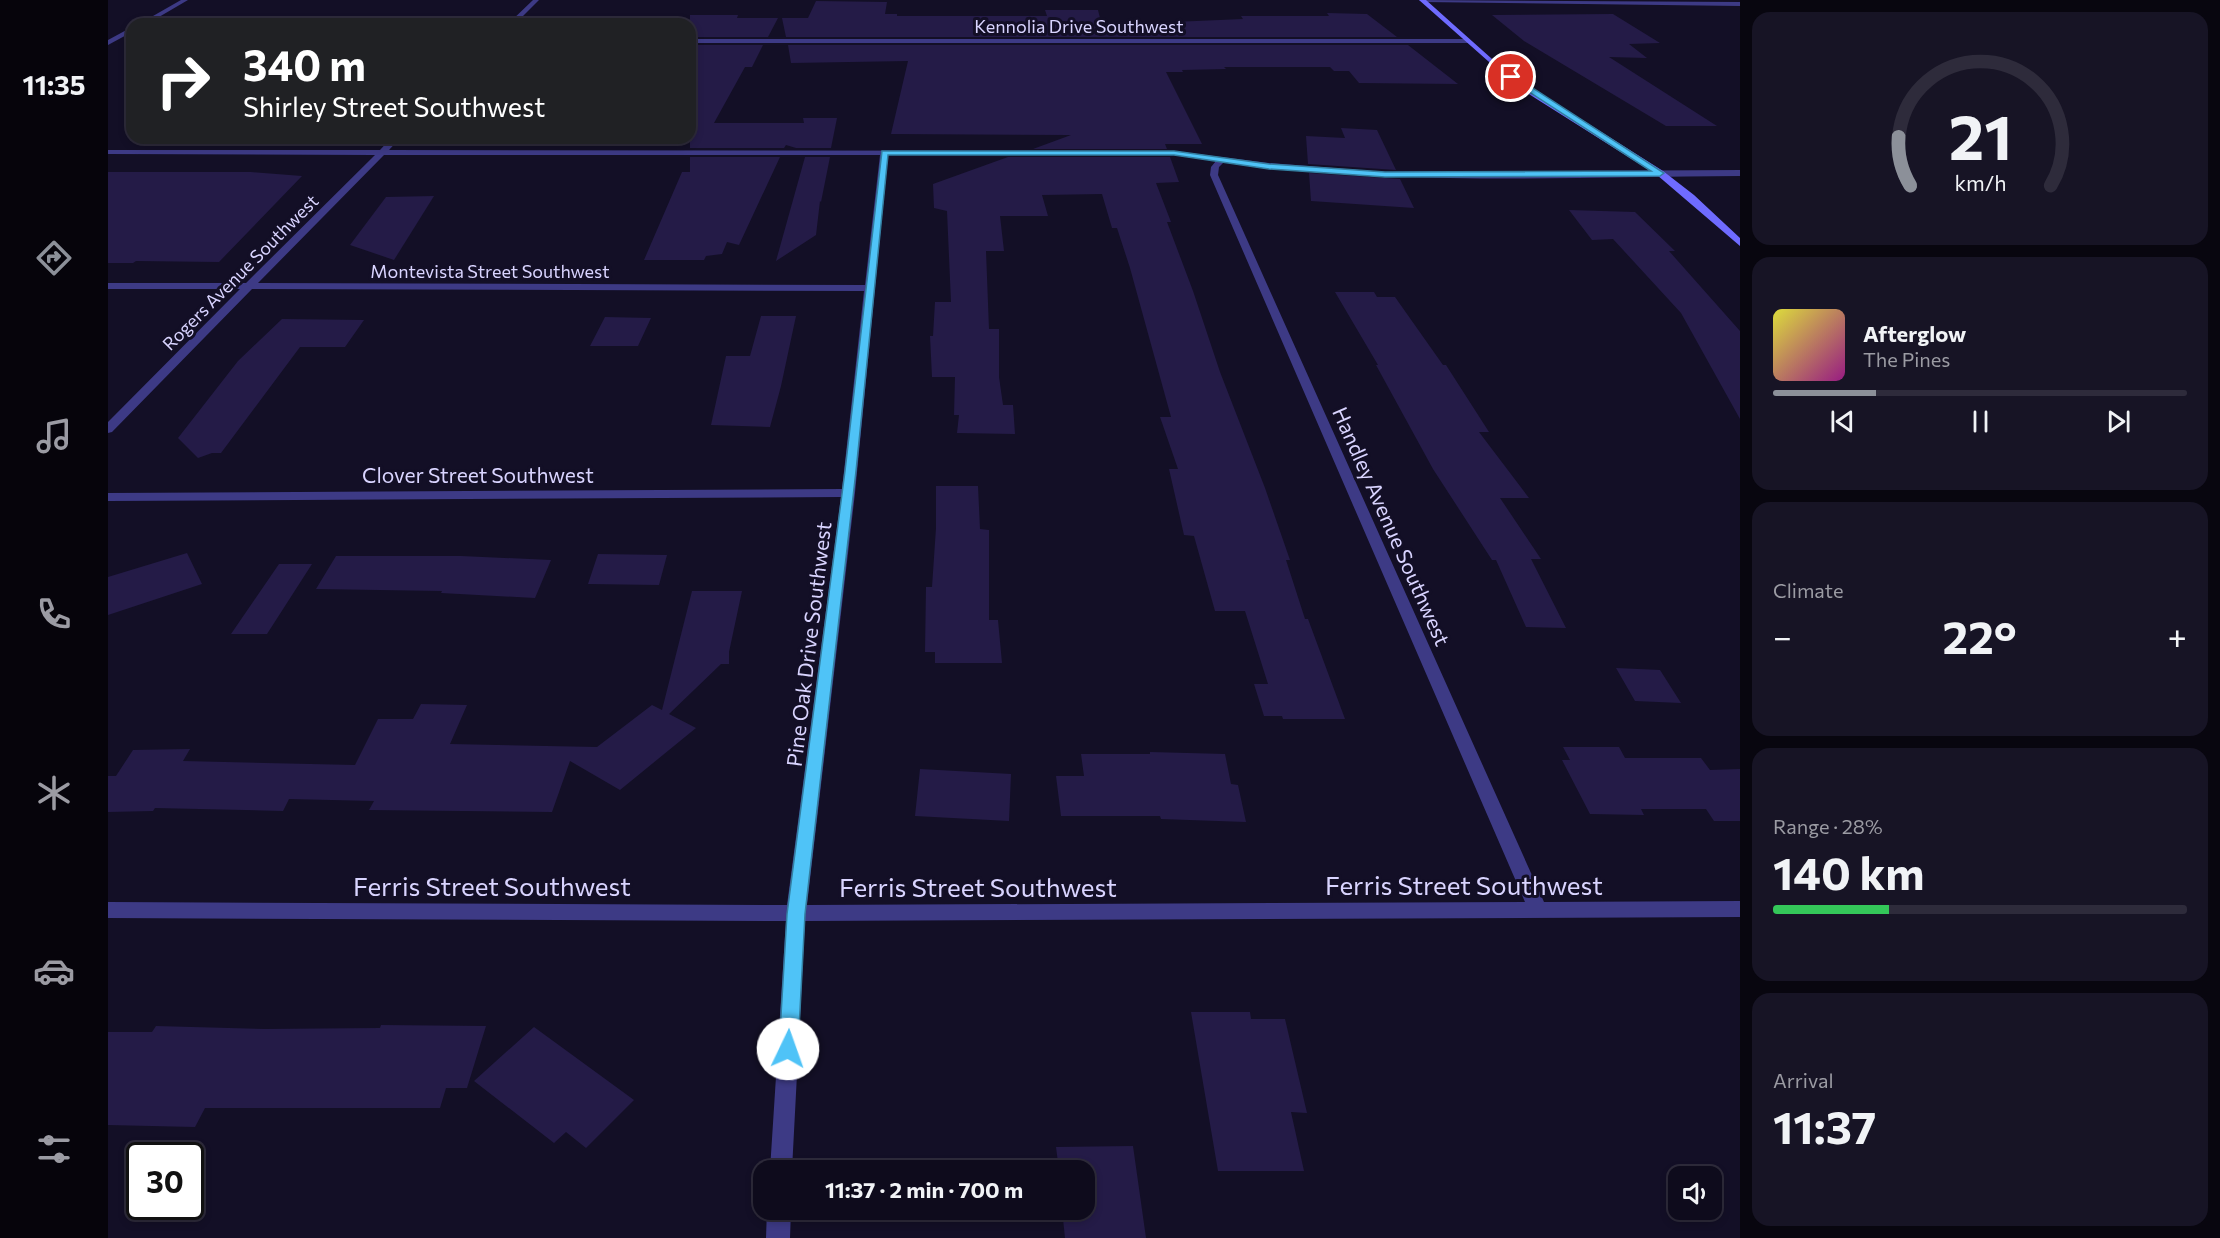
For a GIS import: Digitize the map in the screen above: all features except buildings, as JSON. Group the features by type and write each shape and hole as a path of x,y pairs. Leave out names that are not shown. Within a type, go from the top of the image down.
{"street":[{"path":"153,18 185,0"},
{"path":"518,18 536,0"},
{"path":"1422,0 1740,4"},
{"path":"1422,0 1524,87 1660,173 1691,197 1740,243"},
{"path":"1724,4 1740,12"},
{"path":"110,42 126,33"},
{"path":"110,42 126,41"},
{"name":"Kennolia Drive Southwest","path":"696,41 1468,41"},
{"name":"Rogers Avenue Southwest","path":"108,429 390,144"},
{"path":"108,153 1174,153 1269,166 1385,175 1740,173"},
{"name":"Pine Oak Drive Southwest","path":"782,1160 796,914 848,494 884,153"},
{"name":"Handley Avenue Southwest","path":"1222,159 1215,167 1214,175 1538,911"},
{"name":"Montevista Street Southwest","path":"108,286 871,288"},
{"name":"Clover Street Southwest","path":"108,497 848,494"},
{"name":"Ferris Street Southwest","path":"108,910 796,914 1740,909"},
{"path":"778,1238 779,1220"}],"route":[{"path":"788,1049 796,914 851,471 884,153 1174,153 1269,166 1385,175 1660,173 1511,77"}]}
